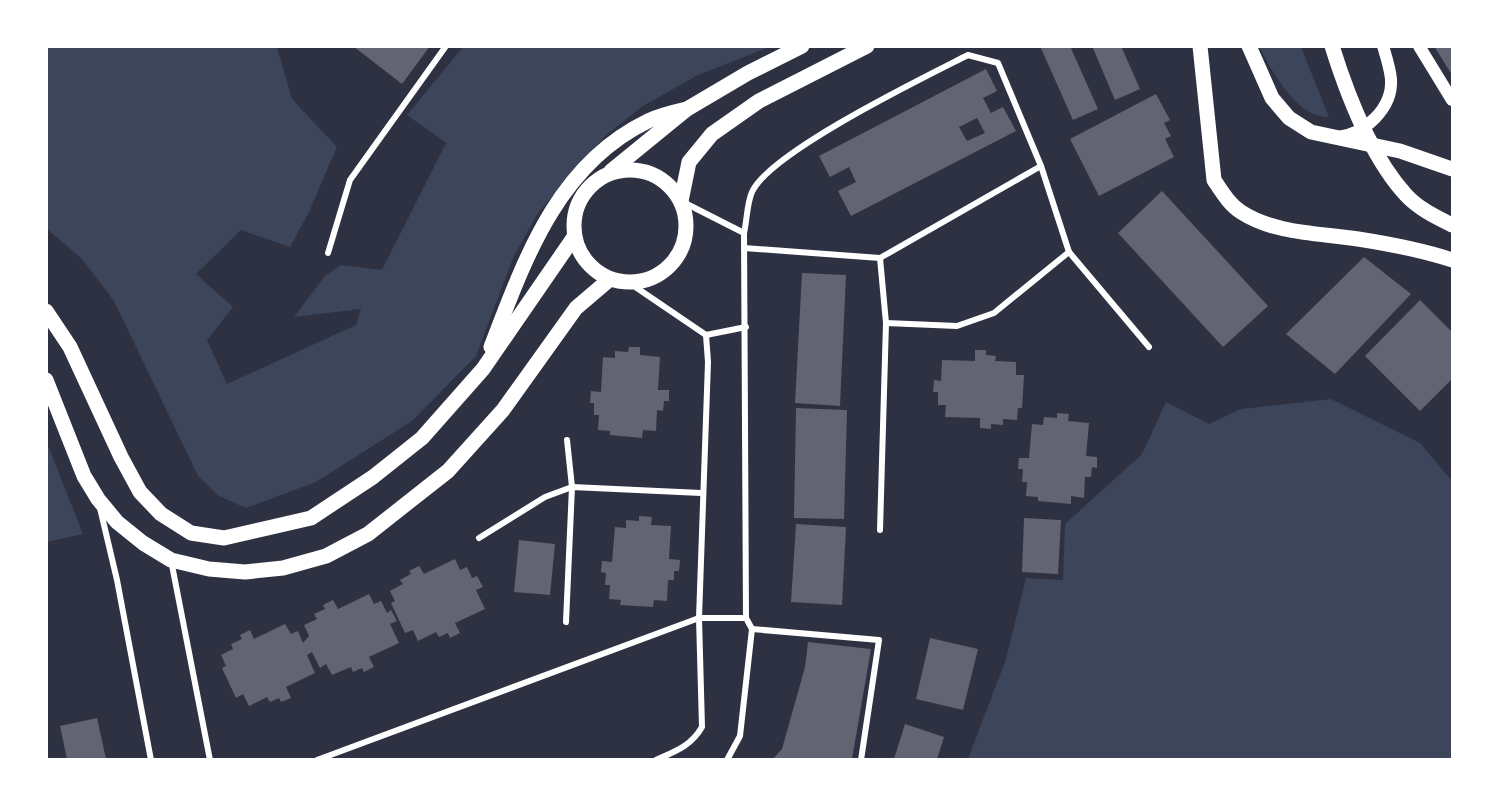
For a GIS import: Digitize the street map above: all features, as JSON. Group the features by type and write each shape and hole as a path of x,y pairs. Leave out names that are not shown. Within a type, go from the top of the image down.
{"main road":[{"path":"802,46 748,73 687,109 590,185 579,200 573,218 574,237 581,255 593,269 610,279 628,282 646,280 662,273 675,260 684,243 686,225 681,201 689,162 712,134 759,101 867,46"},
{"path":"1200,46 1214,180 1226,198 1240,211 1255,219 1295,232 1416,249 1452,261"},
{"path":"1249,46 1272,98 1289,118 1311,132 1400,151 1437,162 1452,170"},
{"path":"1332,137 1357,132 1382,110 1391,80 1383,46"},
{"path":"1419,46 1452,100"},
{"path":"1333,49 1368,136 1392,178 1420,207 1452,225"},
{"path":"483,369 533,241 565,189 607,147 648,120 687,109"},
{"path":"606,174 624,170 643,171 660,178 681,201"},
{"path":"46,311 70,347 140,492 161,514 191,534 224,538 311,518 373,477 422,438 483,369 574,237"},
{"path":"46,380 84,476 98,499 117,522 134,536 171,560 209,569 245,572 284,568 326,556 368,534 448,471 503,410 576,308 610,279"}],"street":[{"path":"328,253 350,180 446,46"},
{"path":"727,759 740,736 752,629 746,618 744,232 752,192 769,170 806,143 968,55 998,63 1041,166 1069,252 1149,347"},
{"path":"744,248 880,258 1041,166"},
{"path":"681,201 744,232"},
{"path":"886,323 957,326 994,313 1069,252"},
{"path":"880,258 886,323 880,530"},
{"path":"628,282 706,335 746,327"},
{"path":"656,759 681,749 695,739 702,727 699,618 701,493 708,362 706,335"},
{"path":"566,622 572,487 567,440"},
{"path":"479,538 545,497 572,487 701,493"},
{"path":"98,499 117,580 152,759"},
{"path":"171,560 210,759"},
{"path":"316,759 699,618 746,618"},
{"path":"752,629 879,640 861,759"}],"shaded area":[{"path":"47,47 277,47 292,99 337,147 309,212 290,247 241,230 196,274 233,307 207,340 227,384 356,325 361,309 294,317 325,276 341,265 382,270 446,143 407,115 463,47 770,47 698,75 643,106 606,135 538,213 514,256 476,356 412,421 316,482 246,508 219,496 198,476 114,301 82,259 47,229"},
{"path":"1259,47 1301,47 1329,117 1306,110 1296,102 1287,92"},
{"path":"1331,399 1420,443 1452,481 1452,759 968,759 1006,659 1026,578 1063,580 1065,524 1142,454 1166,402 1209,424 1241,409"},
{"path":"47,443 83,534 46,542"}],"building":[{"path":"353,46 430,46 402,84"},
{"path":"1040,46 1070,46 1098,109 1073,120"},
{"path":"1092,46 1121,46 1140,89 1115,100"},
{"path":"1434,46 1452,46 1452,75"},
{"path":"986,69 997,91 983,98 991,113 1003,107 1016,131 851,216 838,191 856,182 849,167 830,177 819,156","holes":["977,118 985,133 967,141 959,127"]},
{"path":"1156,94 1170,120 1164,123 1171,136 1165,139 1174,157 1099,196 1070,139"},
{"path":"1162,191 1268,306 1223,347 1118,233"},
{"path":"1364,257 1411,294 1335,374 1286,334"},
{"path":"802,273 846,275 840,406 795,403"},
{"path":"1420,300 1452,332 1452,379 1420,411 1365,356"},
{"path":"629,347 640,347 640,355 660,357 658,390 669,390 669,401 664,401 663,411 657,410 656,431 643,430 642,438 610,435 610,431 598,430 599,415 594,415 594,403 590,403 591,391 601,392 603,357 615,358 615,351 628,352"},
{"path":"975,350 986,350 986,355 996,356 995,361 1016,362 1016,375 1024,375 1022,408 1018,408 1017,420 1003,419 1003,425 991,424 991,429 980,428 980,418 945,417 946,405 938,405 938,392 933,392 934,380 941,381 942,360 975,361"},
{"path":"796,408 847,410 844,519 794,518"},
{"path":"1057,413 1069,414 1068,421 1089,423 1086,456 1097,457 1097,468 1092,467 1091,477 1085,477 1084,498 1071,496 1071,504 1038,501 1038,497 1026,496 1027,482 1022,482 1023,469 1018,469 1019,458 1029,458 1032,424 1043,425 1044,417 1057,418"},
{"path":"639,516 652,517 651,525 671,526 669,559 680,560 679,571 674,571 674,580 668,580 667,601 654,600 653,607 620,605 621,600 609,599 610,585 605,585 606,573 601,572 602,561 612,562 615,527 626,528 626,520 639,521"},
{"path":"1024,518 1061,520 1058,574 1022,572"},
{"path":"796,524 846,527 842,605 791,602"},
{"path":"519,540 555,544 550,595 514,592"},
{"path":"455,559 460,570 467,567 472,578 477,576 483,587 476,590 485,609 455,623 460,633 450,638 448,633 439,637 436,632 418,641 413,630 405,633 391,603 395,601 390,591 403,584 400,580 411,574 409,571 419,566 424,574"},
{"path":"369,594 374,604 381,601 387,613 391,610 397,621 390,624 399,643 369,657 374,667 364,672 362,668 353,672 351,667 332,675 326,664 320,668 312,652 307,655 315,673 286,687 291,698 281,702 279,698 270,702 267,697 249,706 243,694 236,698 222,668 226,666 221,655 233,649 231,644 242,639 240,635 250,630 254,639 285,624 291,634 298,631 303,643 309,636 304,625 317,619 314,614 325,609 323,605 333,600 338,609"},
{"path":"930,638 978,649 963,710 916,699"},
{"path":"808,642 871,649 852,759 773,759 782,749 805,667"},
{"path":"97,718 106,759 67,759 60,726"},
{"path":"905,724 944,737 937,759 894,759"}]}
